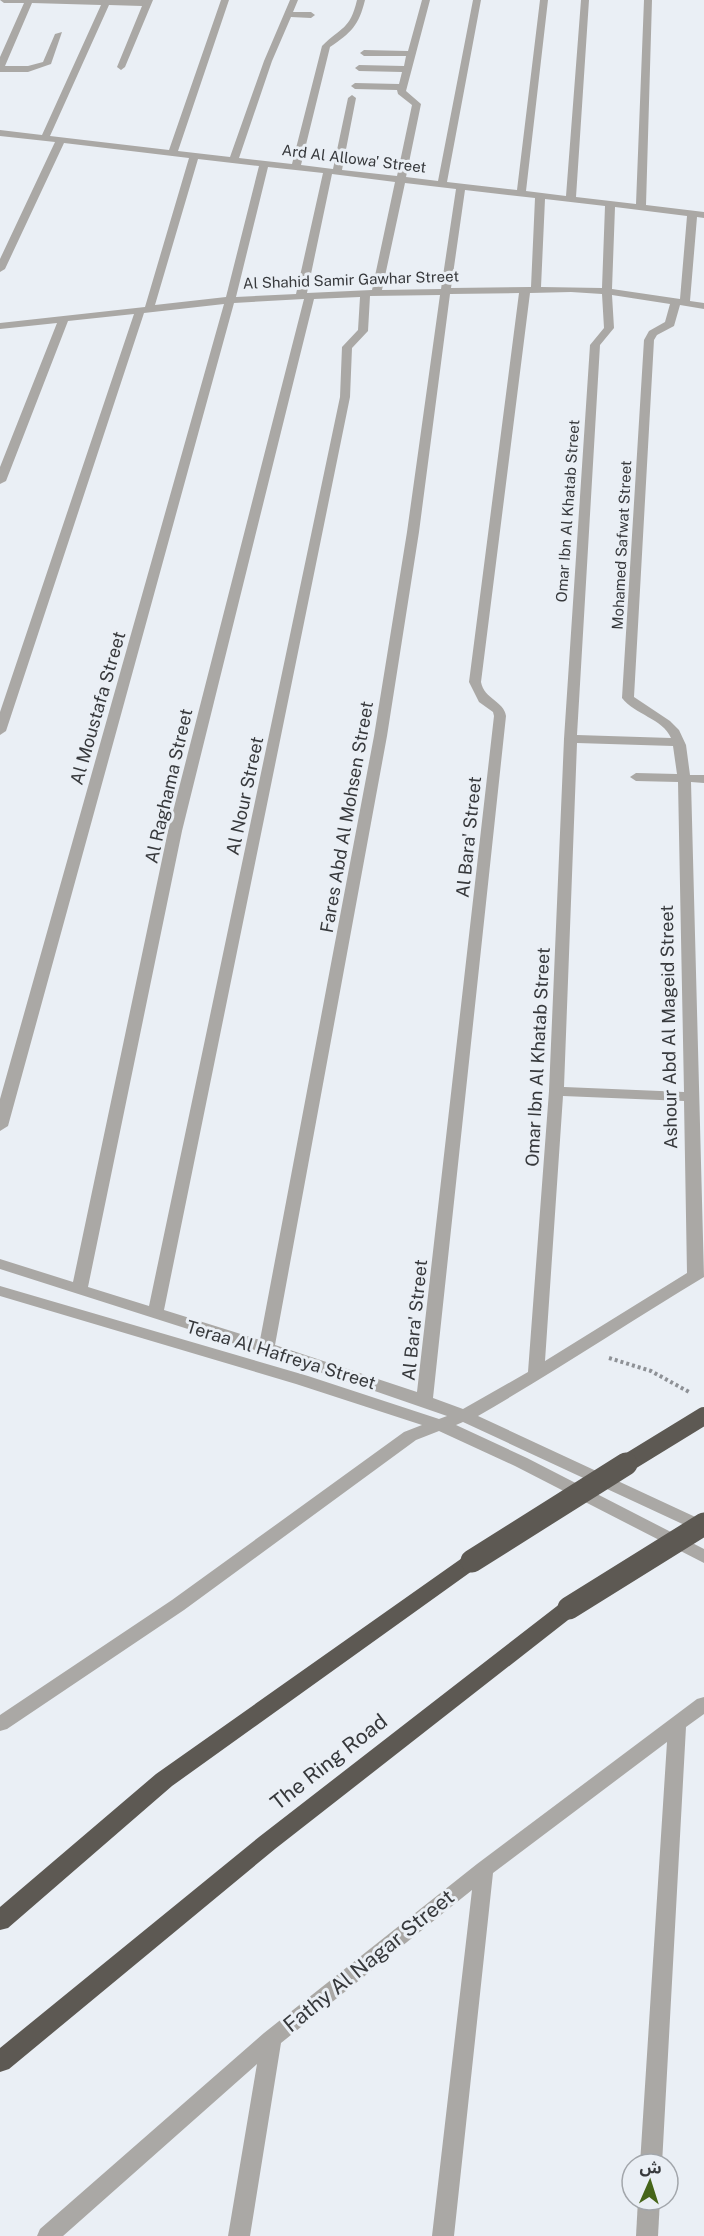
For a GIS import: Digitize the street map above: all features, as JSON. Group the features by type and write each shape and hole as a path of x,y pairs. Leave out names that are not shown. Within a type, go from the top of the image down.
{"highway":[{"path":"0,1921 164,1780 472,1561 700,1407"},
{"name":"The Ring Road","path":"0,2062 267,1843 569,1608 704,1526"}],"street":[{"path":"3,0 148,2 121,67"},
{"path":"173,153 225,0"},
{"path":"234,160 268,61 290,14 294,0"},
{"path":"296,167 326,46 348,31 362,0"},
{"path":"355,86 402,87 426,0"},
{"path":"442,184 477,0"},
{"path":"521,194 544,0"},
{"path":"571,199 585,0"},
{"path":"641,208 648,0"},
{"path":"29,1 0,68 28,69 47,64 59,34"},
{"path":"45,138 106,3"},
{"path":"290,14 311,15"},
{"path":"364,53 412,54"},
{"path":"359,68 407,69"},
{"name":"Al Nour Street","path":"156,1311 345,397 347,347 363,331 401,180 417,104 403,94 402,87"},
{"name":"Al Raghama Street","path":"79,1290 175,831 306,296 332,171 352,98"},
{"name":"Ard Al Allowa' Street","path":"0,133 704,215"},
{"path":"0,269 61,140"},
{"path":"0,731 194,155"},
{"name":"Al Moustafa Street","path":"0,1125 230,300 264,163"},
{"name":"Fares Abd Al Mohsen Street","path":"267,1346 345,942 413,532 461,187"},
{"name":"Al Bara' Street","path":"424,1401 500,716 500,710 478,693 475,682 530,289 540,196"},
{"name":"Omar Ibn Al Khatab Street","path":"536,1375 556,1091 570,739 595,345 609,328 607,291 610,204"},
{"path":"680,302 693,214"},
{"name":"Al Shahid Samir Gawhar Street","path":"0,326 230,300 371,293 530,289 607,291 704,306"},
{"name":"Mohamed Safwat Street","path":"678,742 670,727 640,710 628,698 650,337 670,324 680,302"},
{"path":"0,481 64,319"},
{"path":"570,739 678,742 684,778"},
{"path":"636,777 704,779"},
{"name":"Ashour Abd Al Mageid Street","path":"684,778 690,1097 700,1272"},
{"path":"556,1091 690,1097"},
{"name":"Teraa Al Hafreya Street","path":"0,1264 267,1346 424,1401 464,1416 704,1526"},
{"path":"0,1724 178,1605 410,1436 464,1416 536,1375 570,1351 700,1272"},
{"name":"Teraa Al Hafreya Street","path":"0,1291 302,1380 440,1425 520,1462 704,1557"},
{"name":"Fathy Al Nagar Street","path":"52,2234 271,2039 484,1869 704,1704"},
{"path":"652,2152 677,1725"},
{"path":"442,2236 484,1869"},
{"path":"239,2236 271,2039"},
{"path":"647,2236 648,2212"}],"path":[{"path":"622,1360 675,1381 700,1407"}]}
